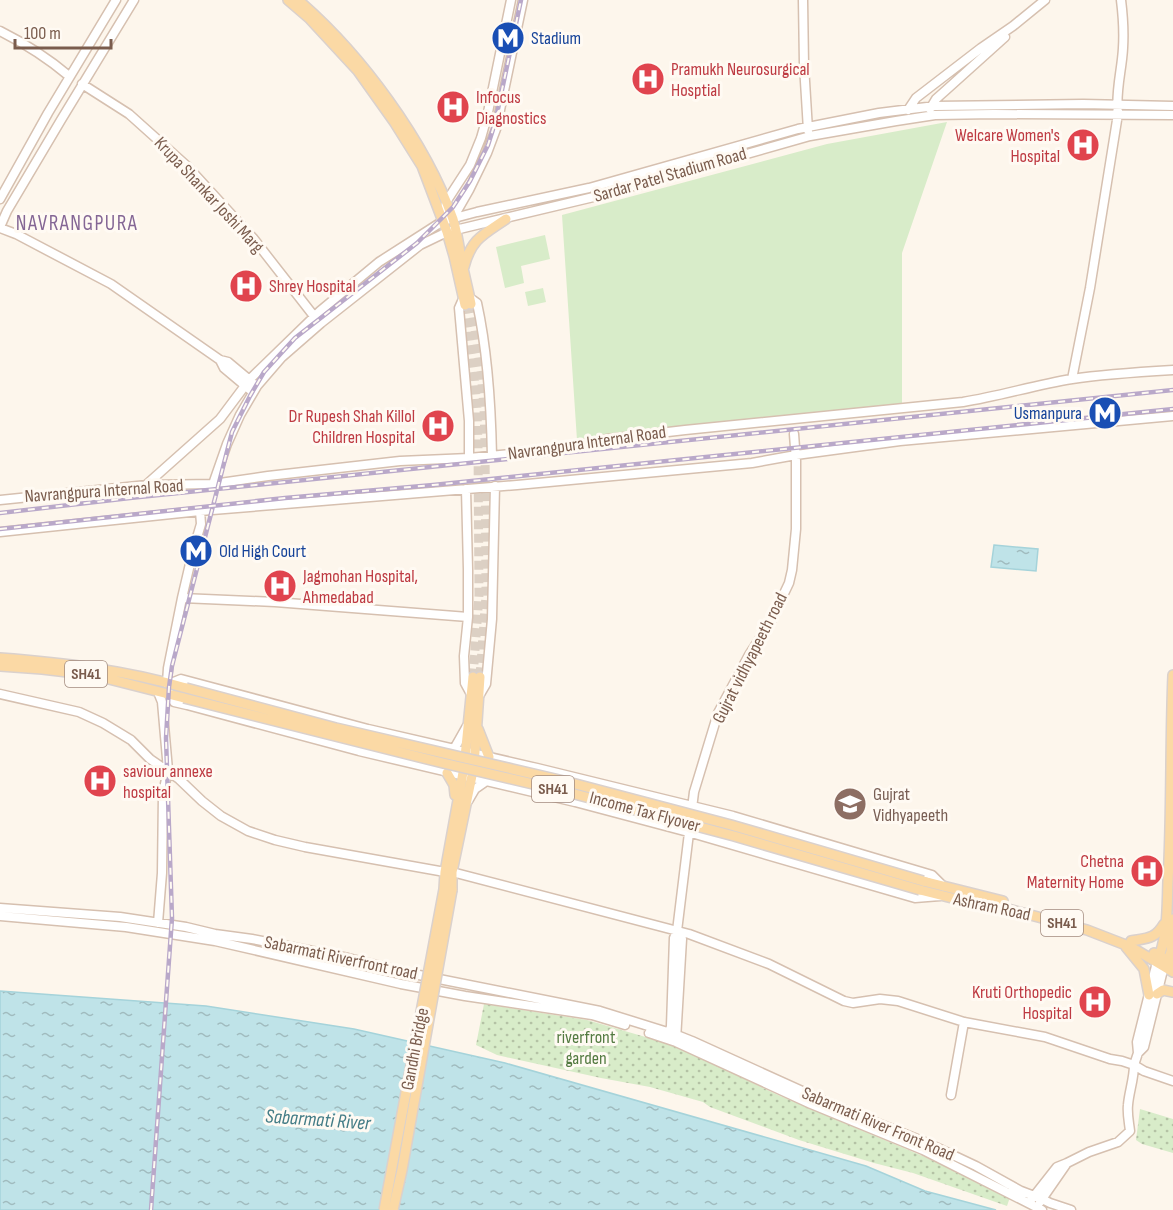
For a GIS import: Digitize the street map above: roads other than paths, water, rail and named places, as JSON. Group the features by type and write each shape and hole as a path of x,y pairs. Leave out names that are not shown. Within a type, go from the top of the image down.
{"main road":[{"path":"288,0 309,18 358,71 422,166 452,231 464,269 467,301"},
{"path":"298,0 314,13 363,67 401,119 428,163 446,202 448,220"},
{"path":"464,269 472,245 506,219"},
{"path":"452,231 454,256 467,301"},
{"path":"0,658 94,668 169,683"},
{"name":"SH41","path":"0,666 93,675 170,694"},
{"path":"1166,963 1171,952 1173,675"},
{"path":"448,889 448,872 470,753 477,677"},
{"name":"Income Tax Flyover","path":"169,683 185,693 432,761 579,795 943,892"},
{"name":"Income Tax Flyover","path":"170,694 185,693"},
{"path":"473,723 489,757"},
{"path":"447,773 461,806"},
{"name":"Gandhi Bridge","path":"384,1210 448,889"},
{"name":"Gandhi Bridge","path":"393,1210 402,1170 448,889"},
{"name":"Ashram Road","path":"943,892 1127,942 1166,963"},
{"path":"1173,910 1171,922 1159,933 1127,942 1144,969 1153,995 1163,990 1173,992"}],"street":[{"path":"0,199 69,76 116,0"},
{"path":"134,0 82,84 1,225 111,284 220,360 228,362 255,389"},
{"path":"446,202 470,165 481,138 511,0"},
{"path":"448,220 469,190 496,129 523,0"},
{"path":"803,0 804,65 809,132"},
{"path":"906,119 908,109 916,98 1044,0"},
{"path":"927,117 931,106 945,91 1049,0"},
{"path":"1072,379 1090,288 1117,109 1124,28 1121,0"},
{"path":"0,31 69,76"},
{"name":"Krupa Shankar Joshi Marg","path":"82,84 129,114 187,166 253,238 317,320"},
{"path":"945,91 943,100 945,105"},
{"name":"Sardar Patel Stadium Road","path":"317,320 420,245 452,231 602,195 809,132 835,121 945,105 1117,109 1173,115"},
{"name":"Sardar Patel Stadium Road","path":"213,484 240,415 255,389 282,357 347,287 379,262 448,220 600,185 751,141 927,117 1173,106"},
{"path":"600,185 602,195"},
{"path":"469,190 470,208 477,212"},
{"path":"547,197 550,208"},
{"path":"468,458 469,421 459,308 467,301 477,303 485,350 492,456"},
{"path":"147,485 224,415 248,382 284,344 317,320"},
{"name":"Navrangpura Internal Road","path":"0,500 147,485 213,484 400,461 468,458 554,450 608,439 685,429 793,427 963,402 1072,379 1173,370"},
{"name":"Navrangpura Internal Road","path":"0,532 200,511 752,463 900,441 1173,416"},
{"name":"Gujrat vidhyapeeth road","path":"677,931 691,806 718,713 748,656 771,621 789,584 796,529 796,455 793,427"},
{"path":"466,489 468,617 464,656 465,683 475,695 486,684 492,619 495,486"},
{"path":"170,694 174,702 447,773 467,772 485,782 575,802 688,832 915,898 943,892 932,875 733,816 368,729 181,679 169,683 168,668 182,598 201,524 200,511"},
{"path":"182,598 275,602 468,617"},
{"path":"158,692 162,702 168,770 164,793 158,923"},
{"path":"0,694 79,712 103,723 131,740 150,759 168,770 221,816 248,831 275,840 448,872 677,931 769,964 844,1001 853,1003 880,999 898,1001 964,1022 1045,1037 1134,1065 1173,1081"},
{"path":"454,749 473,723"},
{"path":"461,806 475,789 485,782"},
{"name":"Sabarmati Riverfront road","path":"0,908 120,917 252,939 600,1011 673,1037"},
{"name":"Sabarmati Riverfront road","path":"0,916 126,927 214,940 401,984 592,1015 643,1031 673,1037"},
{"path":"673,1037 681,939 677,931"},
{"path":"1037,1203 1057,1167 1118,1142 1130,1131 1128,1104 1134,1065 1138,1053 1144,1047 1153,995 1166,963"},
{"path":"951,1095 964,1022"},
{"name":"Sabarmati River Front Road","path":"673,1037 925,1142 1037,1203 1050,1203 1071,1210"}],"water":[{"path":"994,545 1038,549 1036,571 991,567"},
{"name":"Sabarmati River","path":"0,991 206,1006 354,1029 505,1063 866,1166 925,1191 996,1210 0,1210"}],"tunnel":[{"path":"471,304 481,372 485,445 486,596 480,677"},
{"path":"465,305 474,373 478,445 479,595 473,677"}],"railway":[{"path":"151,1210 172,918 166,738 169,687 172,666 232,432 264,372 295,338 417,243 453,207 470,181 488,145 495,123 521,0"},
{"path":"0,513 1173,390"},
{"path":"0,529 285,498 433,485 1173,409"}],"place":[{"name":"Stadium","path":"508,38"},
{"name":"Pramukh Neurosurgical Hosptial","path":"648,79"},
{"name":"Infocus Diagnostics","path":"453,107"},
{"name":"Welcare Women's Hospital","path":"1083,145"},
{"name":"Shrey Hospital","path":"246,286"},
{"name":"Usmanpura","path":"1105,413"},
{"name":"Dr Rupesh Shah Killol Children Hospital","path":"438,426"},
{"name":"Old High Court","path":"196,551"},
{"name":"Jagmohan Hospital, Ahmedabad","path":"280,586"},
{"name":"saviour annexe hospital","path":"100,781"},
{"name":"Gujrat Vidhyapeeth","path":"850,804"},
{"name":"Chetna Maternity Home","path":"1147,871"},
{"name":"Kruti Orthopedic Hospital","path":"1095,1002"}],"district":[{"name":"NAVRANGPURA","path":"77,223"}],"park label":[{"name":"riverfront garden","path":"586,1047"}]}
